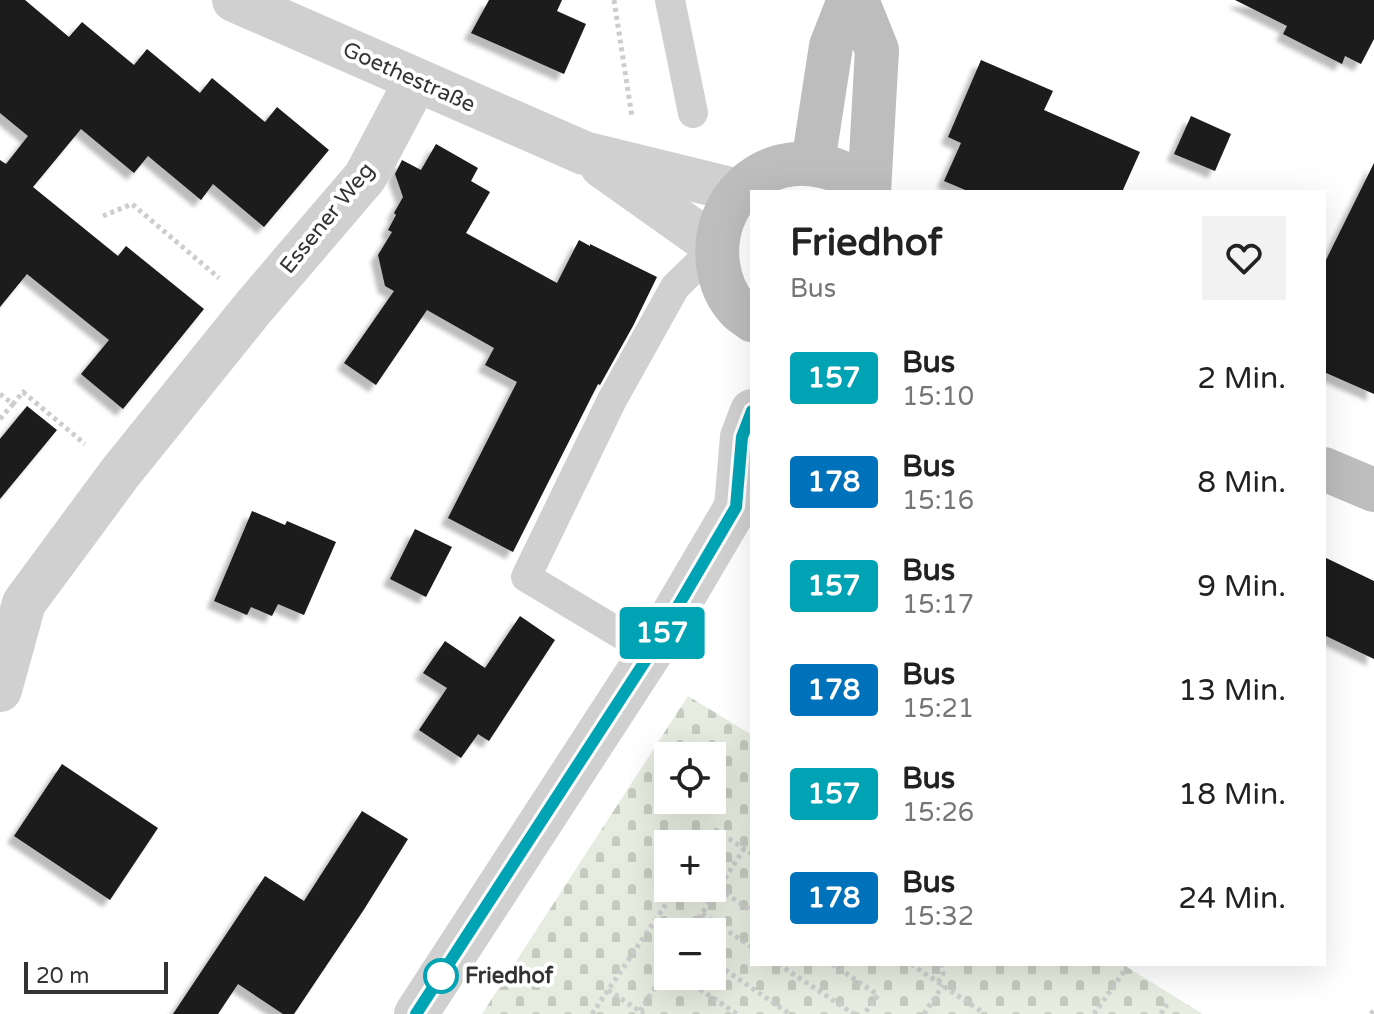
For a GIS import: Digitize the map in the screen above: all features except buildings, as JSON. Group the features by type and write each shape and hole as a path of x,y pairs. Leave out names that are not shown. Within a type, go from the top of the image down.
{"main road":[{"path":"813,163 831,46 849,0"},
{"path":"857,0 877,50 868,190"},
{"path":"750,318 737,308 720,280 716,247 723,214 739,191 759,174 786,164 813,163 839,170 866,190"},
{"path":"1326,470 1374,490"}],"street":[{"name":"Goethestraße","path":"234,0 584,153 739,191"},
{"name":"Essener Weg","path":"0,690 24,603 120,473 253,308 365,177 416,81"},
{"name":"Goethestraße","path":"584,153 716,247"},
{"path":"416,1014 651,652 744,498 742,437 750,416"}],"lane":[{"path":"670,0 693,113"},
{"path":"651,652 526,577 612,400 675,287 716,247"}],"path":[{"path":"614,0 634,130"},
{"path":"103,216 132,204 253,308"},
{"path":"0,419 23,392 120,473"},
{"path":"0,394 13,404"},
{"path":"726,837 750,853"},
{"path":"726,878 744,849"},
{"path":"726,894 750,910"},
{"path":"592,1014 668,902"},
{"path":"699,918 710,902"},
{"path":"702,914 750,946"},
{"path":"781,966 854,1014"},
{"path":"835,966 878,995 864,1014"},
{"path":"914,966 985,1014"},
{"path":"924,1014 940,984 941,966"},
{"path":"1094,1014 1127,967"},
{"path":"726,971 790,1014"},
{"path":"608,990 642,1012 655,990"},
{"path":"701,990 737,1014"},
{"path":"1161,1014 1167,1004"}],"green space":[{"path":"688,696 750,734 750,966 1125,966 1203,1014 482,1014 654,748 654,814 726,814 726,742 658,742"}],"bus line":[{"name":"157","path":"416,1014 651,652 736,507 742,437 750,416"}],"place":[{"name":"Friedhof","path":"441,976"}]}
